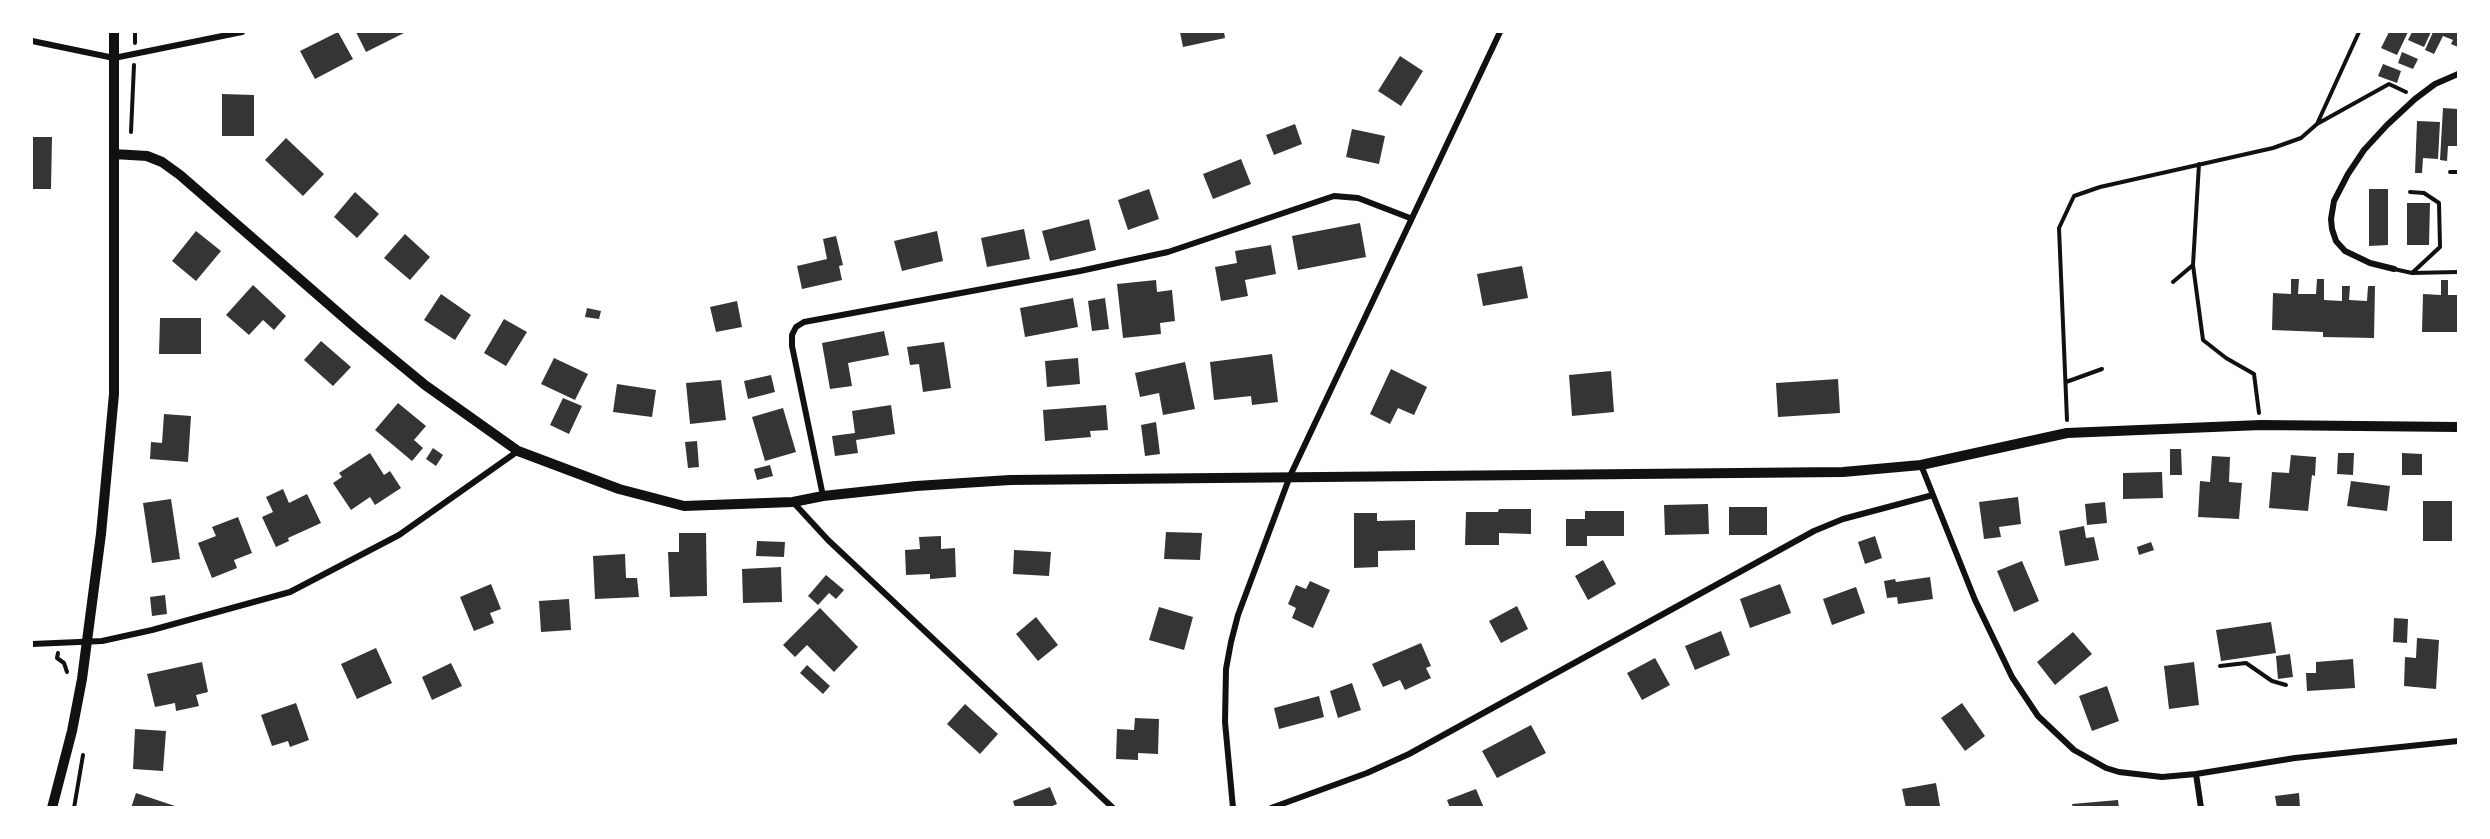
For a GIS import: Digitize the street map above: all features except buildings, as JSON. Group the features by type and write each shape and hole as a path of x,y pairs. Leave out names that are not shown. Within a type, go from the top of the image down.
{"street":[{"path":"52,807 72,731 86,643 101,534 114,394 114,32"},
{"path":"32,41 114,58 242,32"},
{"path":"1233,807 1225,722 1226,669 1238,615 1290,476 1410,218 1500,32"},
{"path":"2394,269 2370,263 2345,251 2336,241 2331,219 2334,201 2353,166 2387,125 2435,84 2458,74"},
{"path":"114,154 147,156 162,162 180,175 425,385 518,451 620,489 684,507 793,502 824,496 916,486 1010,480 1843,472 1921,465 2067,433 2261,425 2458,427"},
{"path":"824,496 792,346 792,334 796,327 804,322 1080,271 1168,252 1334,196 1358,198 1410,218"},
{"path":"32,644 86,643 152,630 290,592 399,535 518,451"},
{"path":"1921,465 1975,600 2012,677 2038,716 2074,750 2106,768 2119,772 2162,777 2295,759 2458,741"},
{"path":"1271,807 1367,773 1409,754 1814,531 1843,519 1933,495"},
{"path":"793,502 828,540 1113,807"},
{"path":"2196,774 2201,807"}],"lane":[{"path":"2450,172 2458,172"},
{"path":"2410,192 2424,193 2439,203 2440,248 2412,273"},
{"path":"2394,269 2412,273 2458,272"}],"path":[{"path":"131,155 135,32"},
{"path":"2317,124 2359,32"},
{"path":"2067,433 2059,228 2074,196 2100,187 2273,148 2301,138 2317,124 2389,84 2415,99"},
{"path":"2199,164 2193,265 2203,340 2226,358 2254,374 2261,425"},
{"path":"2173,282 2193,265"},
{"path":"2066,382 2102,369"},
{"path":"59,643 57,658 64,663 68,674"},
{"path":"2220,666 2246,663 2272,681 2286,685"}]}
